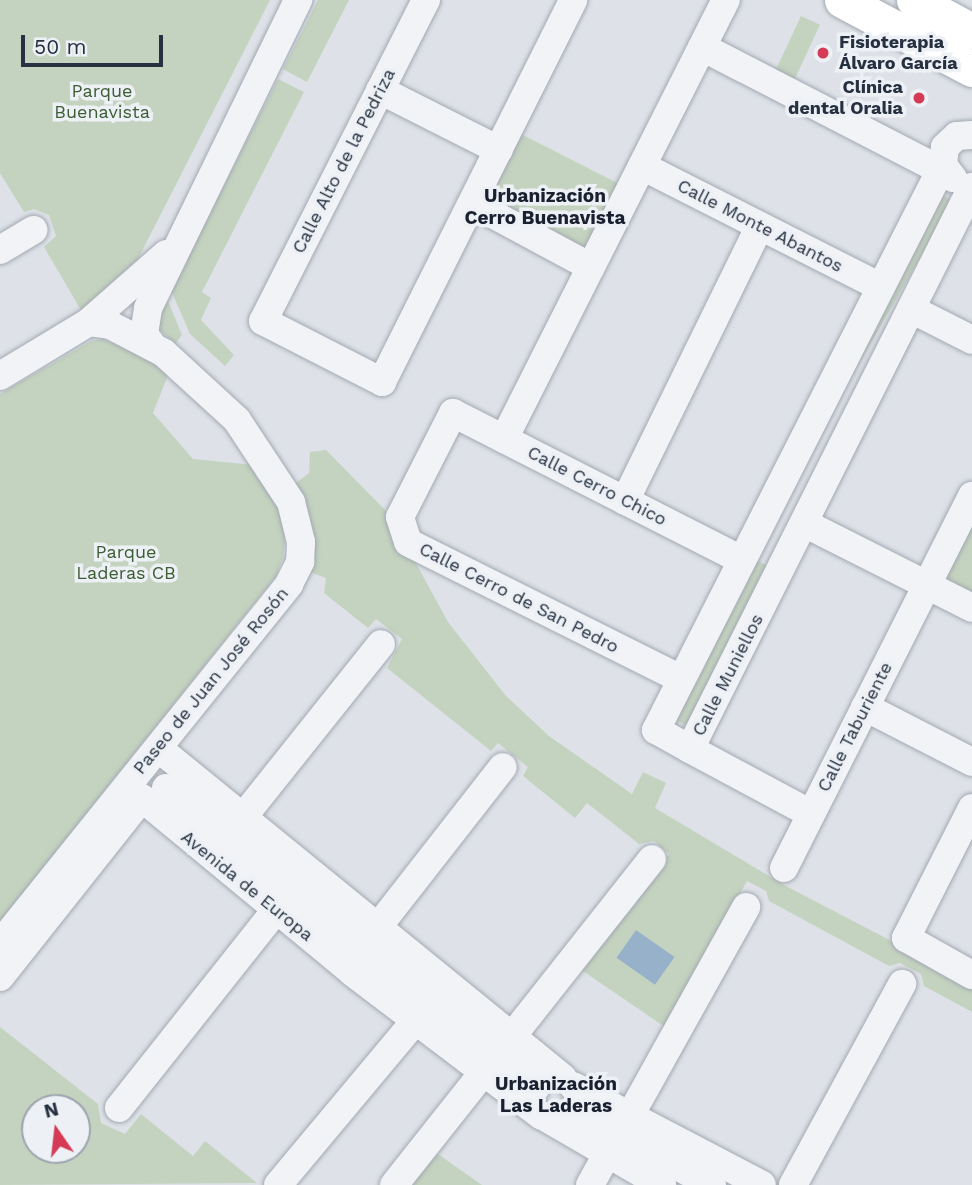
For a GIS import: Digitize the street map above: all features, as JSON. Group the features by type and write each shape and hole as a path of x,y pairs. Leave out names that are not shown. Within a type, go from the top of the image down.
{"main road":[{"path":"842,0 972,69"},
{"path":"914,0 972,31"}],"street":[{"path":"152,345 144,334 143,322 177,242 298,0"},
{"name":"Calle Alto de la Pedriza","path":"426,0 263,321 382,382 472,203"},
{"path":"573,0 472,203 591,267"},
{"path":"504,439 726,0"},
{"path":"702,47 934,167 943,165 954,179 972,181"},
{"path":"380,90 499,150"},
{"name":"Calle Muniellos","path":"972,135 948,142 943,165 879,286 656,730 690,749 972,187"},
{"name":"Calle Monte Abantos","path":"642,166 879,286"},
{"path":"625,500 760,226"},
{"path":"0,250 33,230"},
{"path":"0,376 89,322 152,270 177,242"},
{"path":"911,309 972,340"},
{"name":"Paseo de Juan José Rosón","path":"0,944 145,791 165,750 289,584 300,562 301,542 291,502 258,447 215,396 152,345 110,325 89,322"},
{"name":"Calle Cerro Chico","path":"453,413 742,560"},
{"name":"Calle Cerro de San Pedro","path":"453,413 400,517 408,542 681,680"},
{"name":"Calle Taburiente","path":"784,868 972,496"},
{"path":"804,523 972,608"},
{"path":"243,817 381,644"},
{"path":"865,707 972,762"},
{"path":"690,749 811,814"},
{"path":"0,977 145,791 172,772 165,750"},
{"path":"165,750 377,929 513,1035 570,1091 711,1185"},
{"path":"377,929 503,766"},
{"name":"Avenida de Europa","path":"145,791 283,881 536,1088"},
{"name":"Avenida de Europa","path":"145,791 276,910 482,1074 545,1117 662,1185"},
{"path":"972,808 905,938 972,975"},
{"path":"513,1035 652,859"},
{"name":"Avenida de Europa","path":"283,881 310,873"},
{"path":"631,1114 746,907"},
{"path":"119,1108 276,910"},
{"path":"350,936 352,972"},
{"path":"436,977 439,1006"},
{"path":"793,1185 902,984"},
{"path":"278,1185 415,1021"},
{"path":"394,1185 482,1074"},
{"path":"570,1091 561,1120 545,1117 534,1105 536,1088 546,1079 631,1114 762,1185"},
{"path":"697,1150 711,1185"},
{"path":"590,1185 607,1154"}],"green space":[{"name":"Parque Buenavista","path":"0,0 270,0 138,259 81,310 44,247 56,236 49,215 34,209 24,212 0,173"},
{"path":"318,0 349,0 307,82 283,69"},
{"path":"801,16 820,25 793,82 774,73"},
{"path":"278,79 304,92 202,292 211,298 201,320 234,355 225,366 190,334 171,290"},
{"path":"519,133 620,184 585,252 484,201"},
{"path":"939,193 953,201 804,459 790,451"},
{"path":"166,296 182,335 175,344 158,328"},
{"name":"Parque Laderas CB","path":"102,339 142,355 168,375 153,413 193,459 254,465 278,506 285,537 283,557 276,576 0,922 0,394 91,341"},
{"path":"326,450 389,514 448,622 506,696 549,736 632,794 643,772 666,783 655,808 786,886 972,983 972,1012 924,986 921,974 900,963 889,966 769,901 766,891 747,881 665,1027 580,969 669,854 654,841 639,844 587,803 575,818 523,776 528,767 498,743 491,751 387,668 402,639 376,619 368,628 324,593 326,578 307,571 293,485 309,473 310,452"},
{"path":"972,513 972,598 937,581"},
{"path":"754,559 770,567 689,727 673,718"},
{"path":"0,1027 85,1094 21,1094 21,1164 91,1164 91,1098 98,1104 101,1123 125,1134 141,1114 193,1156 205,1141 257,1183 0,1185"},
{"path":"435,1152 482,1185 409,1185"}],"water":[{"path":"636,930 675,957 655,985 616,958"}],"place":[{"name":"Fisioterapia Álvaro García","path":"823,53"},
{"name":"Clínica dental Oralia","path":"919,98"}],"district":[{"name":"Urbanización Cerro Buenavista","path":"545,207"},
{"name":"Urbanización Las Laderas","path":"556,1095"}]}
